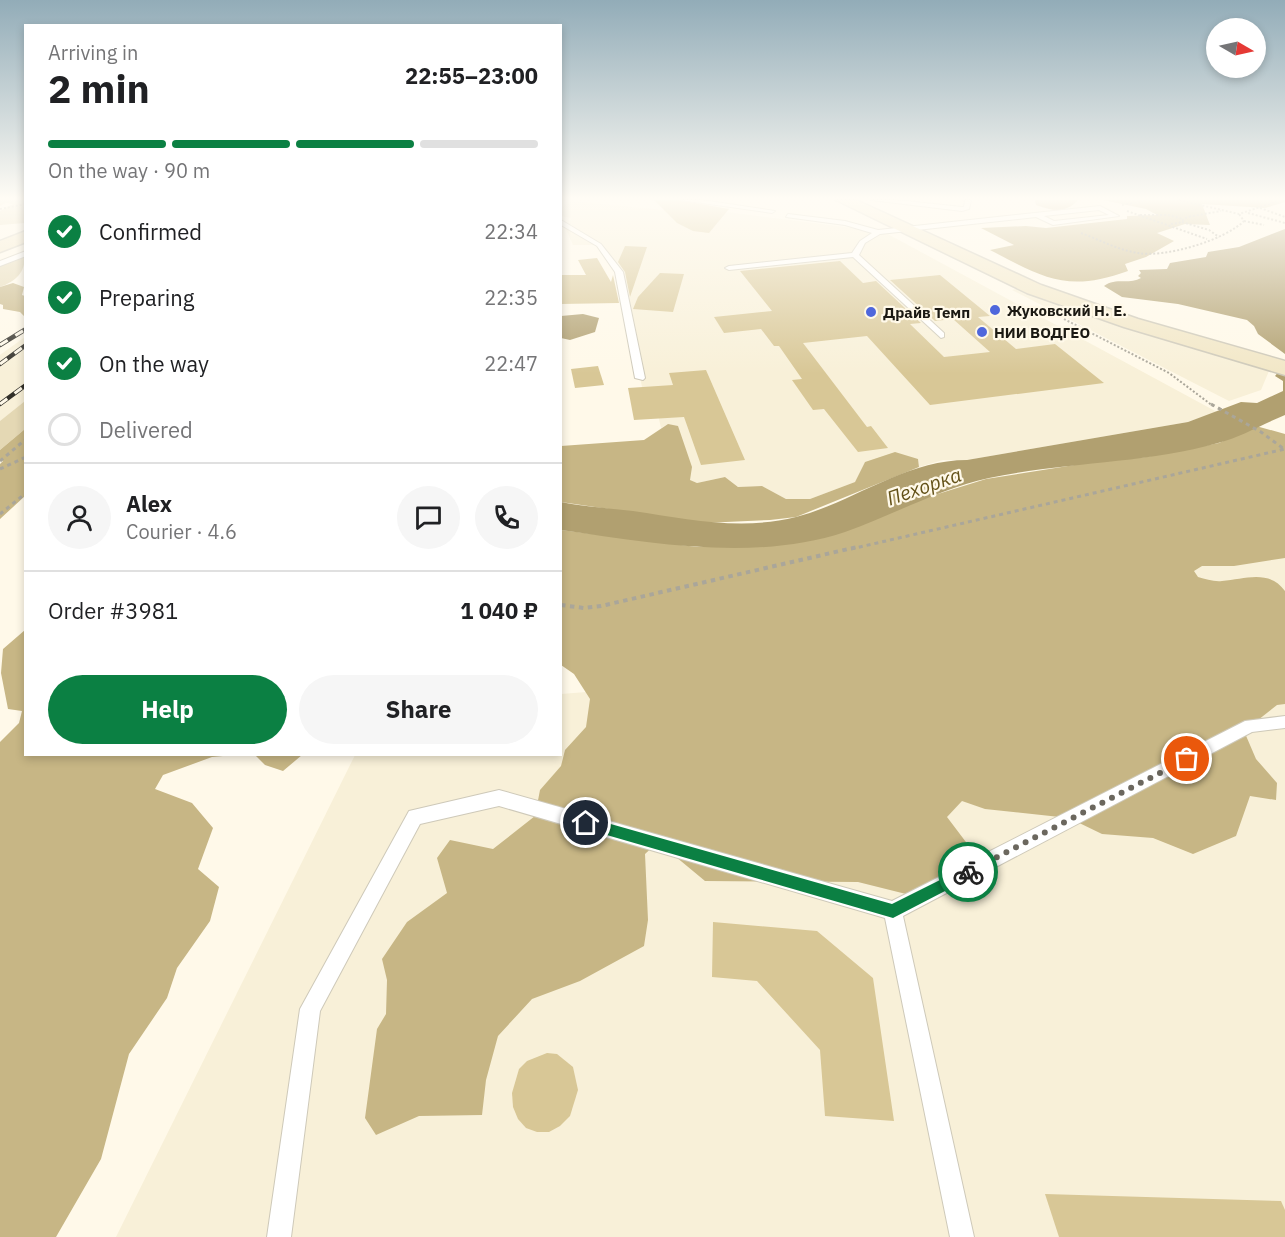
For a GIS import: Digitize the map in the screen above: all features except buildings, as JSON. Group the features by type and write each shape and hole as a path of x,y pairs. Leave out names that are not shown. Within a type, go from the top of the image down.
{"main road":[{"path":"968,258 1045,292 1131,323 1276,366"}],"lane":[{"path":"0,264 15,258"},
{"path":"609,258 620,272 640,378"},
{"path":"729,268 829,258"},
{"path":"858,258 941,335"},
{"path":"279,1237 310,1009 415,817 499,798 893,911 1250,726 1285,722"},
{"path":"893,911 962,1237"}],"path":[{"path":"1215,407 1261,432 1285,450"},
{"path":"0,461 24,441"},
{"path":"562,605 584,608 601,606 1285,450"},
{"path":"0,469 24,458"},
{"path":"0,514 24,495"}],"shaded area":[{"path":"24,258 24,264 18,276 0,287 0,266"},
{"name":"НИИ ВОДГЕО","path":"605,258 932,258 1217,412 1188,422 967,460 943,460 919,467 918,459 865,462 855,482 810,499 786,499 762,486 738,487 725,477 697,483 689,480 668,424 661,428 652,387 642,387 627,309 616,272"},
{"path":"1005,258 1144,258 1125,264 1128,271 1088,281 1056,279"},
{"path":"13,283 24,287 22,295 24,296 24,316 20,312 3,309 3,305 0,304 0,287"},
{"path":"1020,288 1128,327 1269,371 1261,390 1229,401 1012,290"},
{"path":"24,338 24,402 0,421 0,355"},
{"path":"24,402 24,430 0,450 0,421"},
{"path":"668,424 678,426 692,467 690,480 697,483 725,477 738,487 762,486 786,499 810,499 855,482 865,462 895,452 918,459 919,467 796,517 770,520 704,523 562,502 562,446 644,440"},
{"path":"1256,426 1285,434 1285,558 1234,566 1202,566 1194,571 1198,577 1216,581 1248,577 1264,578 1279,584 1285,591 1285,704 1277,705 1244,731 1256,759 1277,783 1276,800 1250,796 1236,836 1193,854 1153,838 1102,834 1069,818 985,809 962,801 947,817 975,854 972,871 922,898 858,882 705,881 658,842 645,854 648,920 644,946 580,981 532,999 498,1036 486,1080 482,1115 419,1116 376,1135 365,1118 377,1029 386,1014 387,980 382,959 407,922 447,893 437,858 450,840 493,849 535,816 540,790 561,766 565,750 586,727 590,699 574,674 562,666 562,530 697,547 774,545 986,479 1087,463 1146,457 1219,443"},
{"path":"24,430 24,497 0,519 0,464 3,461 0,459 0,450"},
{"path":"1285,539 1285,1237 116,1237 355,756 562,756 562,694 599,691"},
{"path":"24,631 24,756 223,756 212,757 163,775 155,789 192,803 213,828 198,869 219,887 210,921 177,968 167,998 129,1054 101,1159 56,1237 0,1237 0,742 19,723 22,711 8,709 1,673 3,649"},
{"path":"256,756 301,756 283,771 265,765"}],"water":[{"path":"1202,258 1285,258 1285,354 1258,334 1247,320 1178,304 1122,297 1104,286 1113,282 1136,280 1141,278 1138,276 1141,273 1139,270 1167,269 1170,263"},
{"path":"583,314 599,318 595,332 570,340 562,338 562,316"},
{"name":"Пехорка","path":"1285,364 1285,415 1235,437 1190,450 1162,455 989,478 934,495 845,532 810,541 775,546 703,547 562,530 562,502 714,522 755,523 796,517 922,467 1188,422 1241,402 1257,403 1283,391 1283,381 1275,376"}],"railway":[{"path":"0,345 24,330"},
{"path":"0,364 24,346"},
{"path":"0,404 24,386"}],"way so far":[{"path":"968,872 1187,759"}],"place":[{"name":"Жуковский Н. Е.","path":"995,310"},
{"name":"Драйв Темп","path":"871,312"},
{"name":"НИИ ВОДГЕО","path":"982,332"}],"route":[{"path":"586,823 893,911 968,872"}]}
